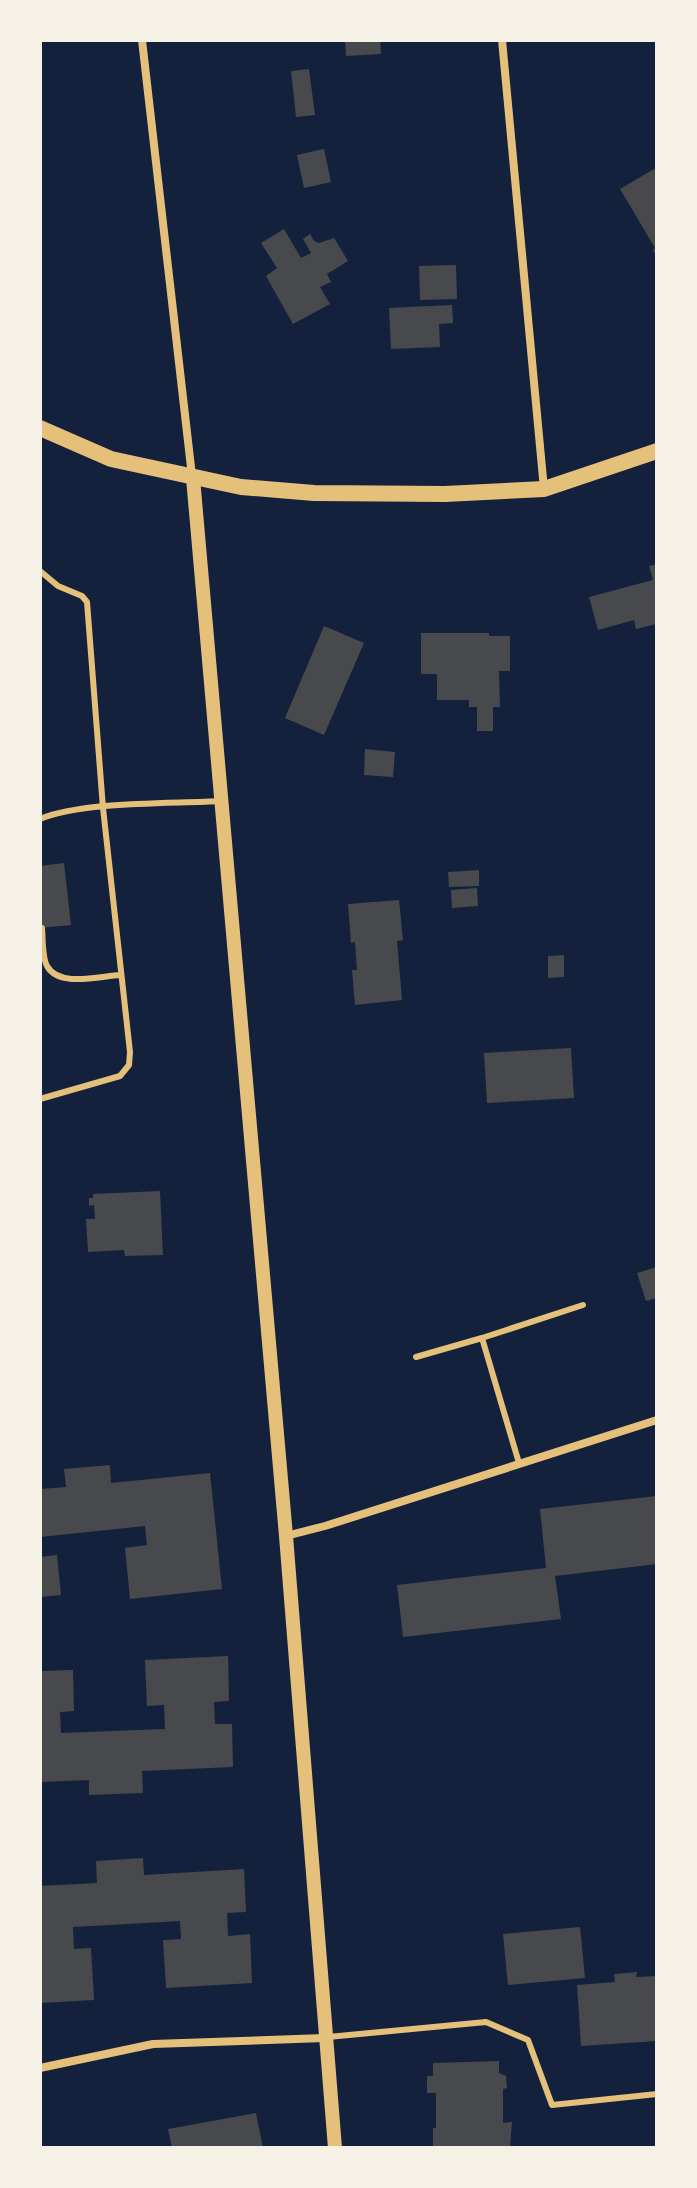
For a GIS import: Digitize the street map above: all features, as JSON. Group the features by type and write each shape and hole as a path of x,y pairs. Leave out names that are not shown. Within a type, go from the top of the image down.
{"main road":[{"path":"40,428 111,459 241,487 314,493 445,494 544,489 657,451"}],"street":[{"path":"142,40 193,478 286,1536 335,2148"},
{"path":"502,40 544,489"},
{"path":"286,1536 657,1420"},
{"path":"40,2068 153,2044 324,2038"}],"lane":[{"path":"40,571 58,586 82,596 87,602 103,808 130,1052 129,1065 120,1076 40,1099"},
{"path":"40,819 52,814 103,808 221,801"},
{"path":"42,928 46,965 55,976 68,979 120,975"},
{"path":"416,1357 583,1305"},
{"path":"482,1338 519,1463"},
{"path":"324,2038 486,2022 528,2040 552,2105 657,2094"}],"building":[{"path":"345,40 380,40 381,54 346,56"},
{"path":"309,69 315,115 296,117 291,71"},
{"path":"324,149 331,182 304,188 297,155"},
{"path":"654,169 657,174 657,257 655,248 620,189"},
{"path":"284,229 301,258 311,253 303,239 310,234 319,243 334,238 348,261 327,274 331,282 320,287 330,304 293,324 266,276 277,268 261,243"},
{"path":"456,265 457,299 420,300 419,266"},
{"path":"452,305 453,323 439,324 440,347 391,349 389,308"},
{"path":"657,564 657,624 636,629 634,620 598,630 589,597 653,580 649,566"},
{"path":"324,626 364,643 324,735 285,718"},
{"path":"421,633 510,636 510,671 499,671 500,707 493,707 493,731 477,731 477,707 469,707 469,700 437,700 437,674 421,674"},
{"path":"365,749 395,752 393,777 364,775"},
{"path":"64,863 71,925 40,928 40,866"},
{"path":"479,870 479,886 449,887 448,872"},
{"path":"477,888 478,906 452,908 451,890"},
{"path":"399,900 403,940 397,941 402,1000 355,1005 352,970 357,970 348,904"},
{"path":"564,955 564,977 548,978 548,956"},
{"path":"571,1048 574,1098 487,1103 484,1053"},
{"path":"160,1191 163,1255 125,1256 124,1250 88,1252 86,1219 95,1219 94,1205 89,1206 89,1198 93,1198 93,1194"},
{"path":"657,1267 657,1298 646,1301 637,1273"},
{"path":"110,1465 111,1483 210,1473 222,1589 130,1599 125,1548 147,1545 145,1526 40,1537 40,1489 66,1487 64,1469"},
{"path":"657,1496 657,1564 555,1576 561,1619 403,1637 397,1585 546,1568 540,1509"},
{"path":"57,1555 61,1595 40,1597 40,1557"},
{"path":"228,1656 229,1701 214,1702 215,1724 232,1724 233,1767 142,1771 143,1793 89,1795 89,1780 40,1782 40,1671 73,1670 74,1711 60,1712 61,1733 165,1729 164,1705 147,1706 145,1660"},
{"path":"143,1858 144,1875 244,1869 246,1912 227,1913 228,1936 250,1934 252,1983 166,1988 163,1940 181,1939 180,1921 73,1927 74,1949 91,1948 94,2000 40,2003 40,1886 97,1883 96,1861"},
{"path":"580,1927 585,1978 508,1985 503,1934"},
{"path":"637,1972 636,1977 657,1976 657,2041 581,2046 577,1985 615,1982 614,1974"},
{"path":"499,2061 499,2073 506,2076 507,2088 503,2089 503,2123 512,2122 510,2148 433,2148 436,2093 427,2093 427,2076 433,2076 433,2063"},
{"path":"256,2113 263,2148 172,2148 168,2129"}]}
